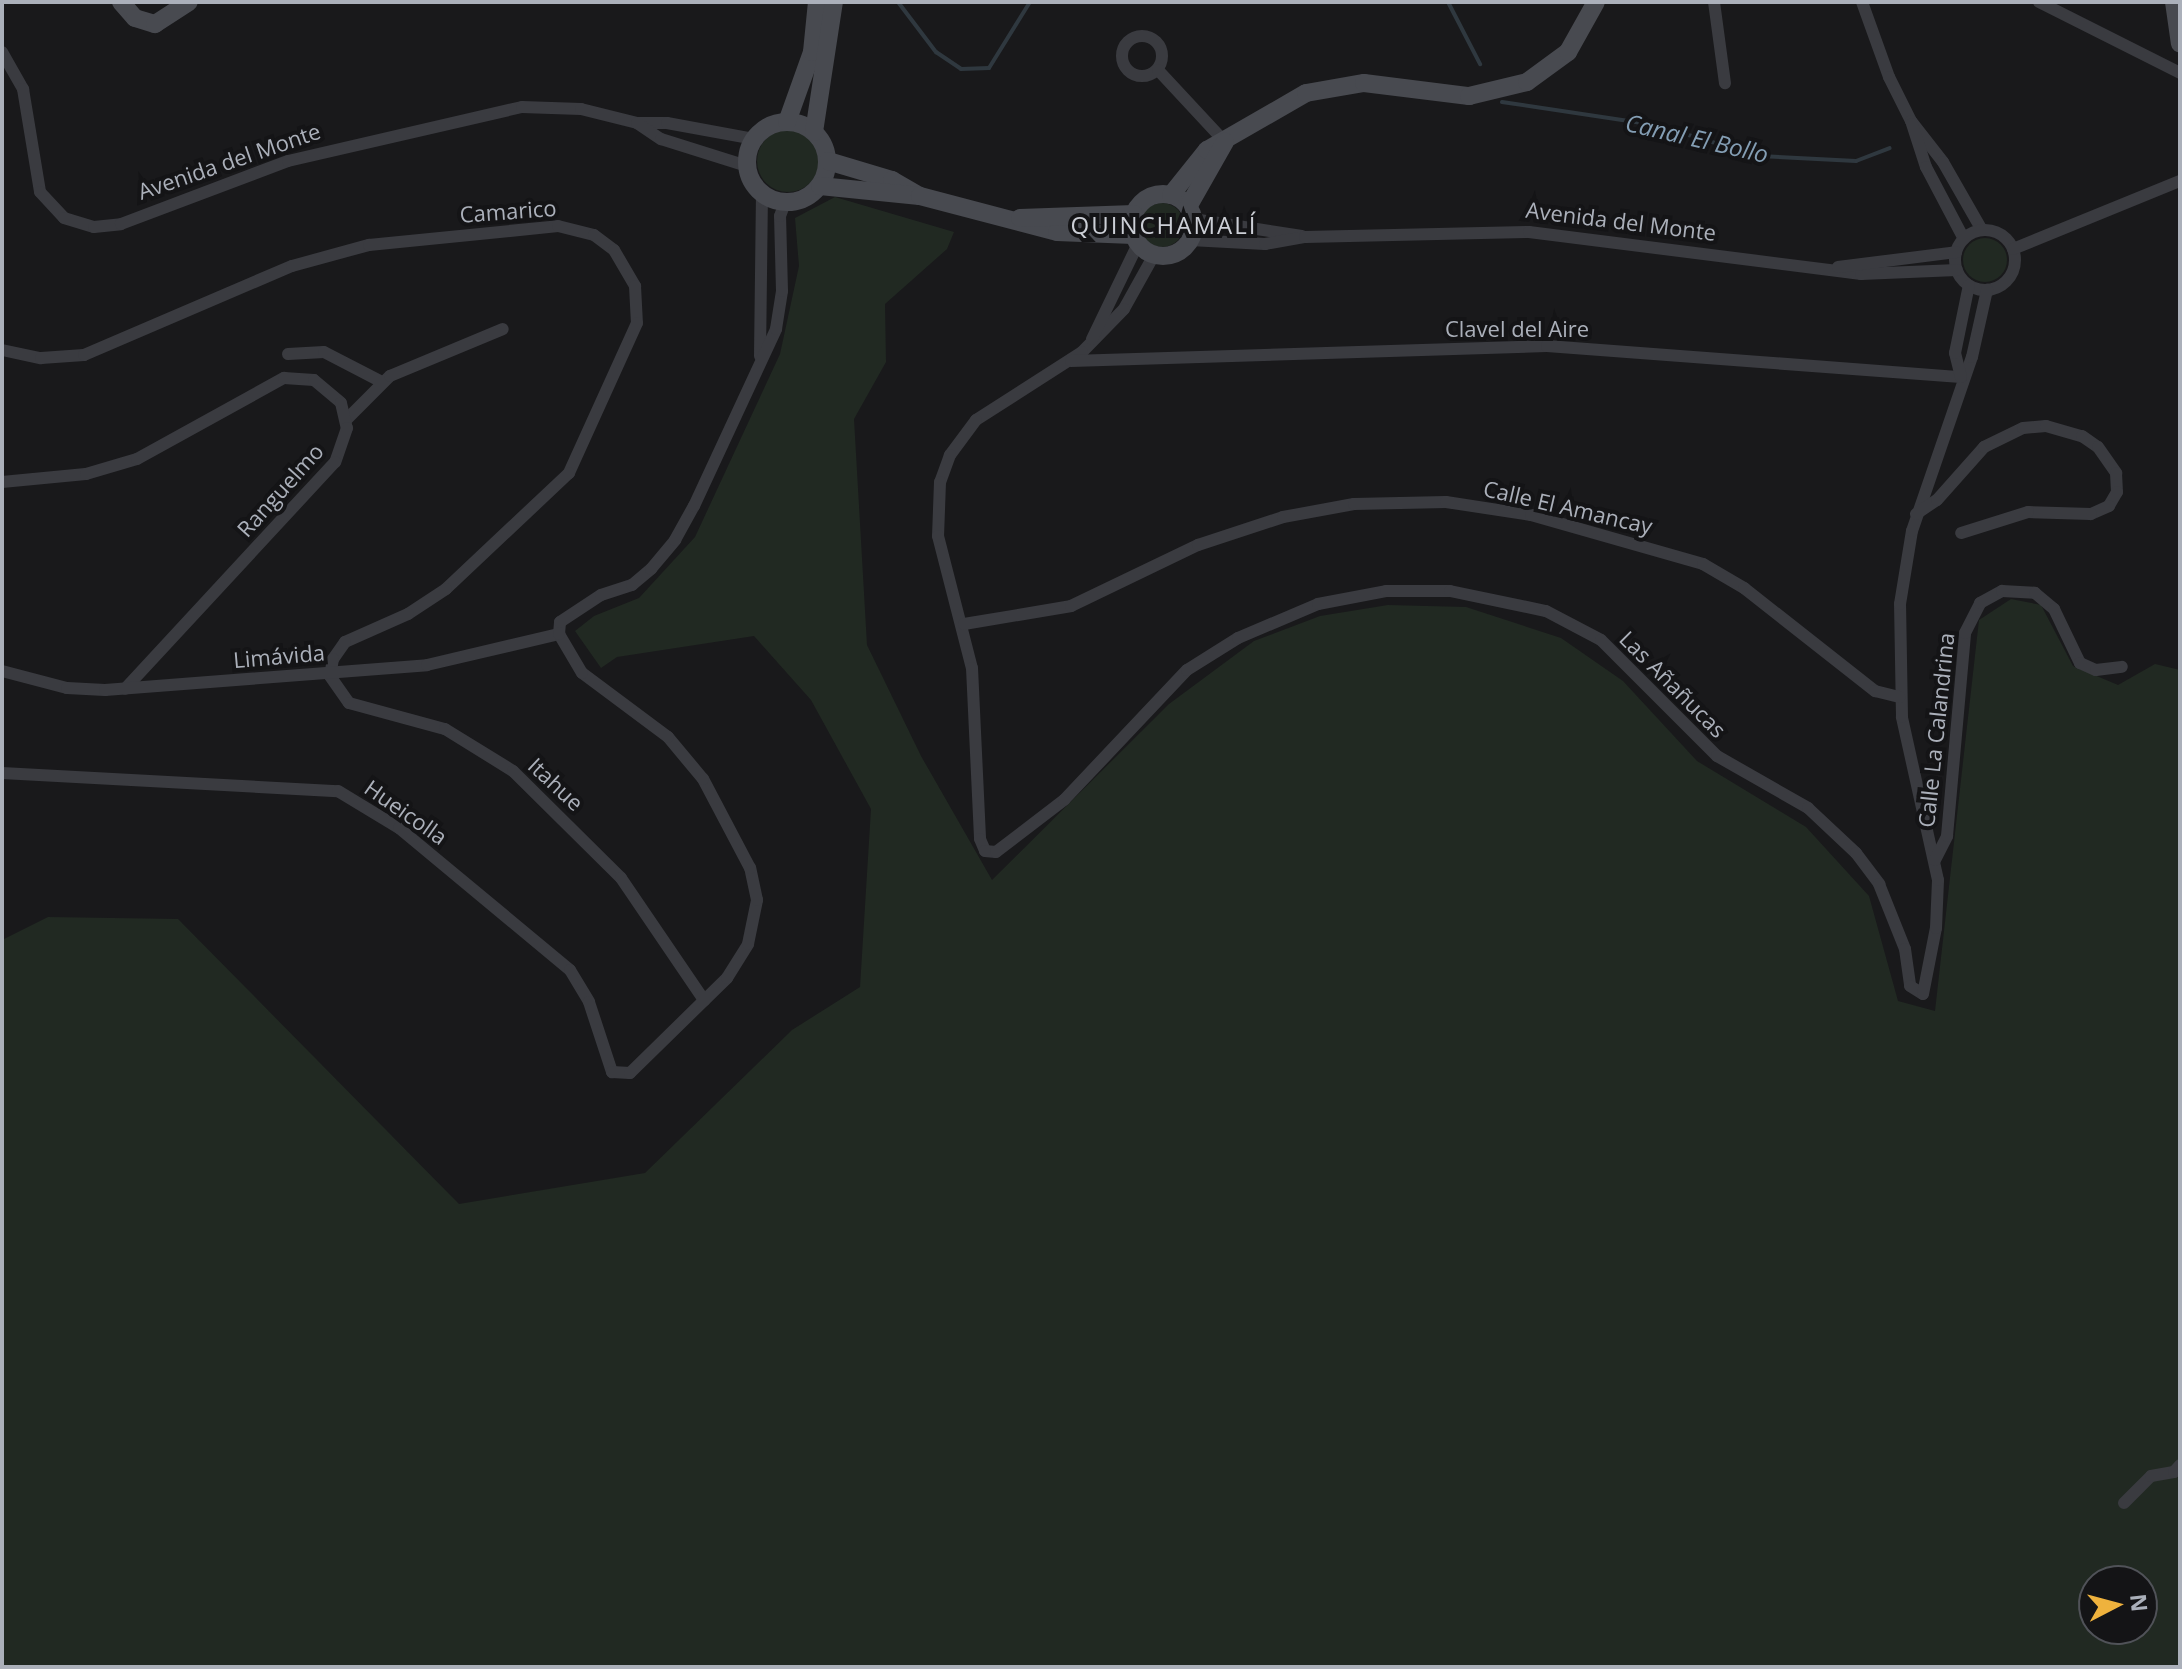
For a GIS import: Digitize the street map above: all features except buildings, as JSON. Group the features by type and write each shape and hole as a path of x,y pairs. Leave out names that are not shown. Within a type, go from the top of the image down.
{"street":[{"path":"121,2 135,18 155,24 189,2"},
{"path":"787,122 808,66 817,2"},
{"path":"762,194 785,203 805,199 820,186 828,161 814,132 834,2"},
{"path":"1171,195 1202,154 1225,142 1276,106 1335,85 1378,83 1457,96 1512,88 1560,60 1583,31 1596,2"},
{"path":"1714,2 1725,83"},
{"path":"1862,2 1911,121 1926,167 1964,239"},
{"path":"2039,2 2180,73"},
{"path":"2174,2 2180,44"},
{"name":"Avenida del Monte","path":"2,52 23,89 40,192 64,218 94,227 121,224 288,161 506,110 567,107 637,123 667,123 754,139"},
{"path":"1158,70 1225,142"},
{"path":"1911,121 1943,162 1982,230"},
{"path":"760,356 762,194 747,166 754,139 772,125 787,122 814,132"},
{"name":"Avenida del Monte","path":"637,123 661,139 747,166"},
{"path":"820,186 920,196 1057,232 1136,239 1154,255 1171,255 1190,240 1191,213 1225,142"},
{"path":"828,161 892,180 920,196"},
{"path":"2013,249 2180,181"},
{"path":"1091,342 1136,239 1134,214 1149,197 1171,195 1191,213"},
{"path":"704,1000 727,978 748,944 757,900 750,868 695,768 668,737 582,673 559,634 560,622 601,595 632,585 675,540 760,356 776,329 781,305 780,216 785,203"},
{"name":"Avenida del Monte","path":"1191,213 1305,237"},
{"path":"1013,219 1134,214"},
{"name":"Camarico","path":"2,350 41,358 84,355 292,266 369,245 558,226 594,235 614,250 635,286 637,323 569,473 446,589 408,614 345,642 330,672"},
{"path":"1987,290 1969,285 1957,270 1956,252 1964,239 1982,230 1997,233 2013,249"},
{"name":"Avenida del Monte","path":"1190,240 1265,244 1305,237 1529,232 1878,274 1957,270"},
{"path":"1935,860 1899,697 1900,604 1916,514 1961,377 1972,357 1987,290 2010,276 2013,249"},
{"name":"Avenida del Monte","path":"1835,267 1880,258 1956,252"},
{"path":"964,624 938,536 936,509 944,468 958,443 987,410 1071,361 1124,309 1154,255"},
{"path":"1961,377 1955,353 1969,285"},
{"path":"2,482 86,474 137,459 284,378 304,377 323,385 341,403 347,419 382,382 503,329"},
{"name":"Clavel del Aire","path":"1071,361 1547,346 1961,377"},
{"path":"288,354 324,352 382,382"},
{"name":"Ranguelmo","path":"125,689 335,462 344,446 347,419"},
{"path":"1916,514 1937,500 1984,447 2023,428 2057,427 2082,436 2098,447 2116,473 2117,492 2109,506 2091,514 2028,512 1961,533"},
{"name":"Calle El Amancay","path":"964,624 1071,606 1198,545 1283,517 1354,504 1446,502 1531,515 1691,558 1744,588 1875,691 1899,697"},
{"name":"Calle La Calandrina","path":"1935,860 1947,836 1965,633 1980,603 2002,591 2035,593 2054,609 2080,663 2096,670 2122,667"},
{"name":"Las Añañucas","path":"964,624 975,695 980,839 985,851 996,852 1064,800 1187,670 1238,638 1318,604 1372,593 1463,593 1546,611 1601,640 1717,756 1808,808 1856,853 1879,884 1905,949 1910,986 1923,994 1938,914 1935,860"},
{"name":"Limávida","path":"2,671 67,688 125,689 452,661 559,634"},
{"name":"Itahue","path":"330,672 335,689 349,703 445,729 513,771 621,878 704,1000"},
{"name":"Hueicolla","path":"2,773 338,791 399,828 570,970 589,1002 612,1072 630,1073 704,1000"},
{"path":"2124,1503 2151,1476 2174,1472 2180,1465"}],"shaded area":[{"path":"788,130 800,132 810,139 817,149 817,173 810,183 800,190 788,192 776,190 766,183 759,173 757,161 759,149 766,139 776,132"},
{"path":"835,197 954,232 947,249 885,304 886,362 854,419 867,645 921,756 992,880 1169,704 1254,641 1320,616 1388,605 1466,607 1561,638 1623,681 1697,761 1806,827 1869,896 1898,1001 1935,1011 1979,620 2011,599 2041,605 2073,666 2118,685 2155,664 2180,670 2180,1667 2,1667 2,940 48,917 178,919 459,1204 645,1173 792,1030 860,987 871,809 811,700 754,636 617,657 601,668 575,631 594,616 639,598 695,537 780,354 799,266 795,218"},
{"path":"1162,203 1178,209 1184,225 1178,241 1162,247 1146,241 1140,225 1146,209"},
{"path":"1985,238 2000,245 2007,260 2000,275 1985,282 1970,275 1963,260 1970,245"}],"waterway":[{"name":"Canal El Bollo","path":"898,2 936,52 961,69 989,68 1030,2"},
{"name":"Canal El Bollo","path":"1448,2 1480,64"},
{"name":"Canal El Bollo","path":"1502,102 1655,125 1759,156 1856,161 1890,148"}],"district":[{"name":"QUINCHAMALÍ","path":"1164,225"}]}
